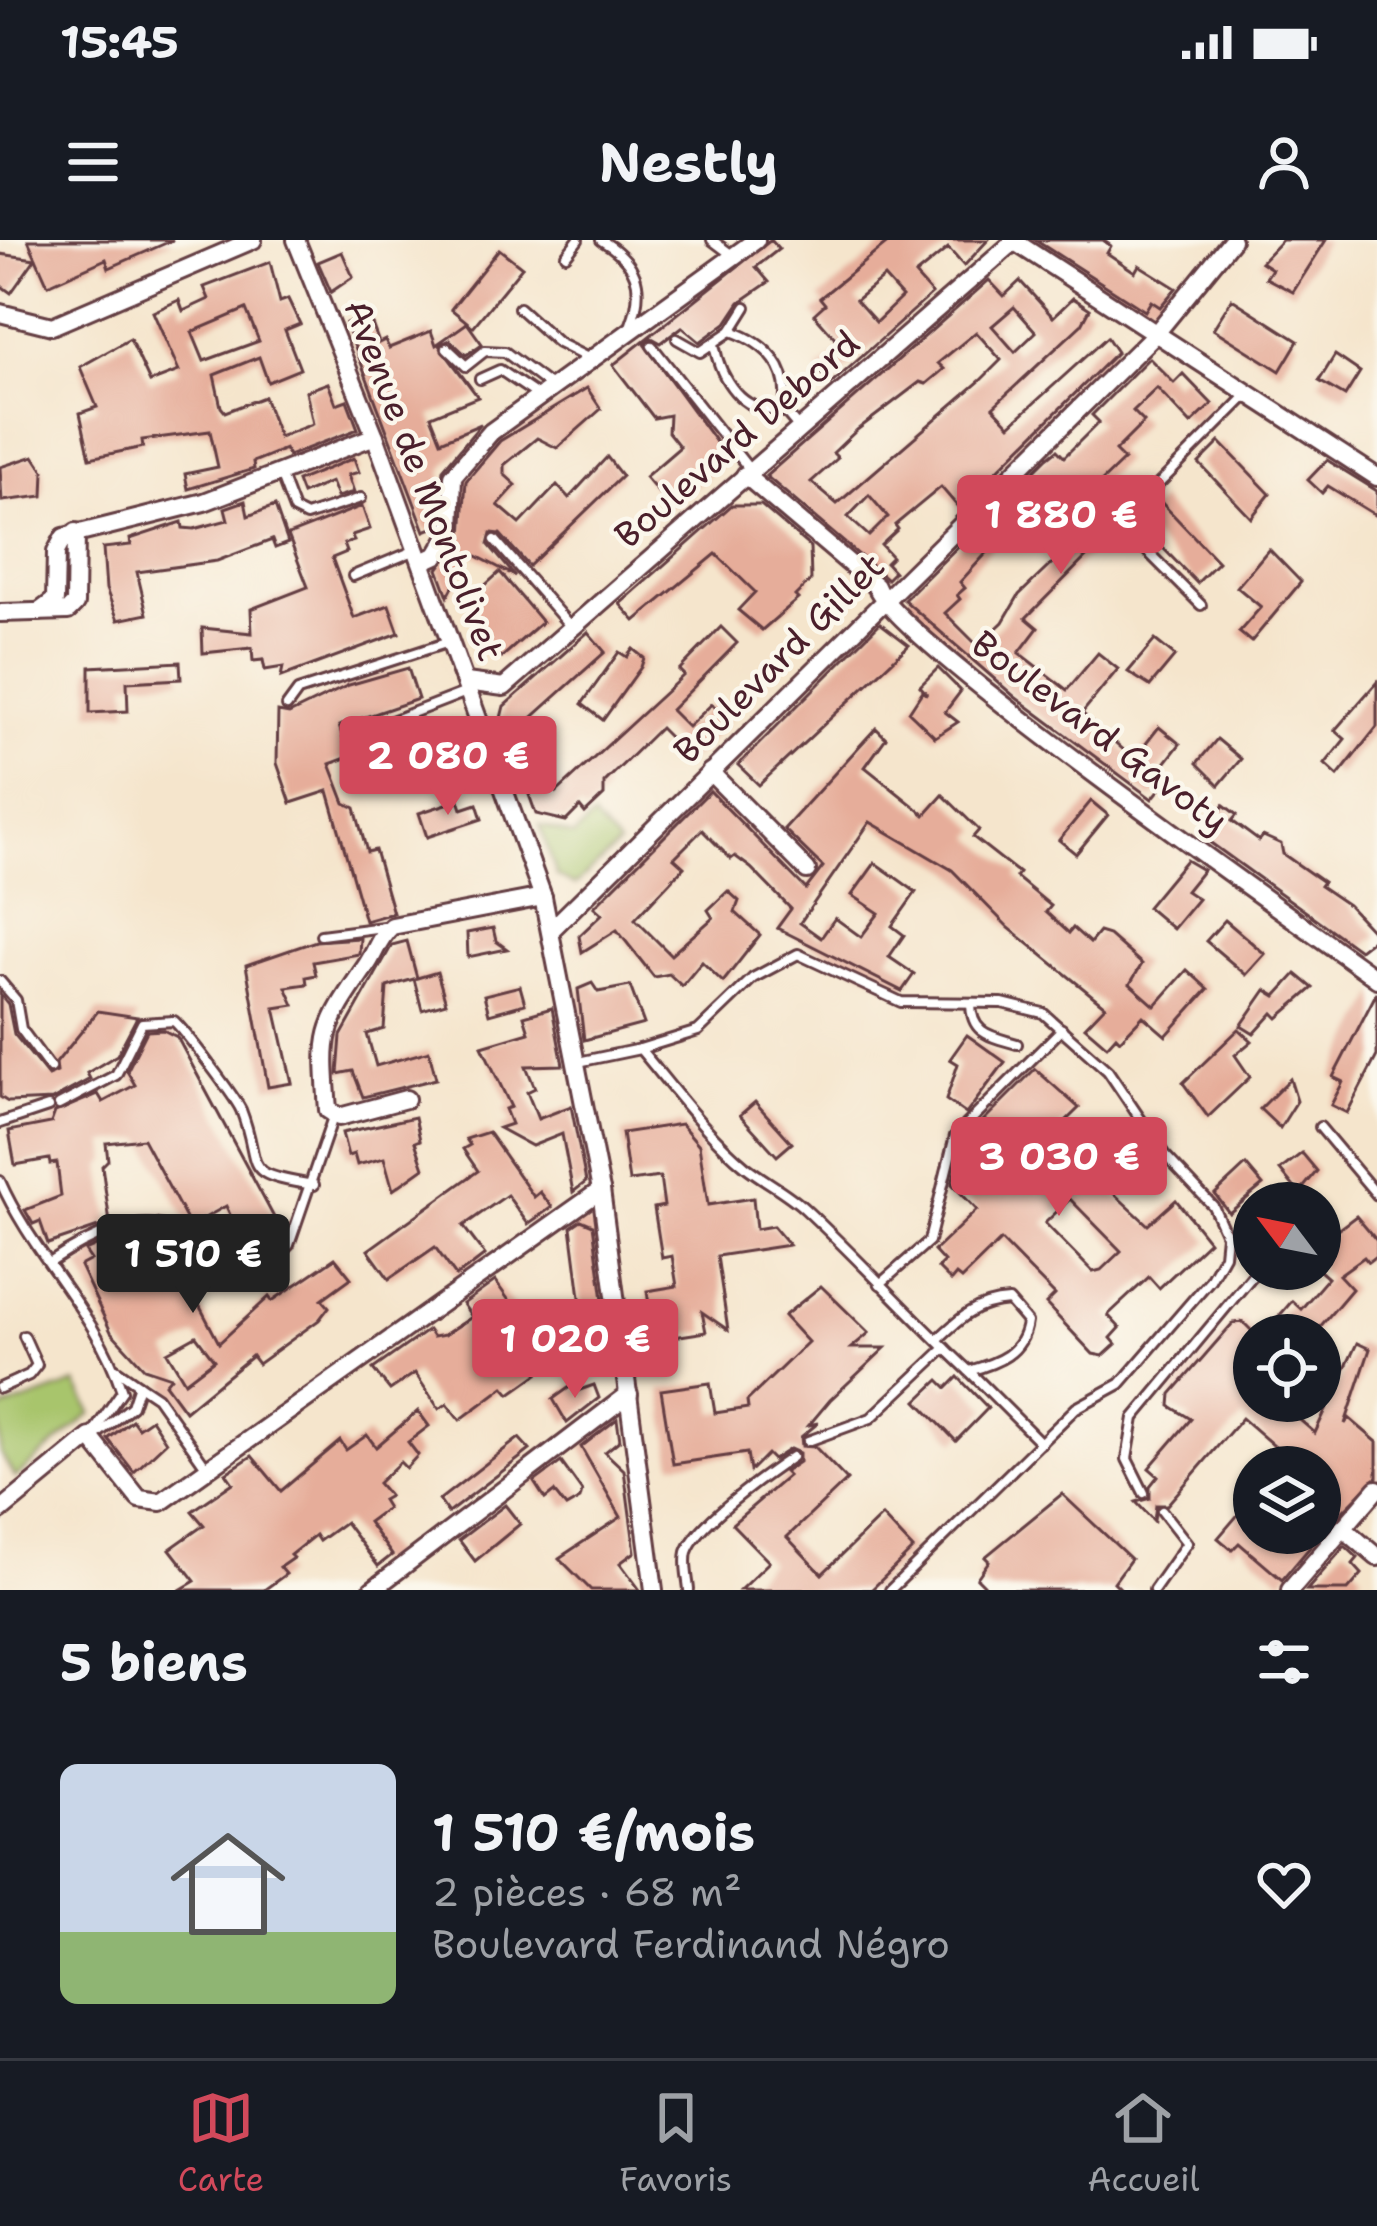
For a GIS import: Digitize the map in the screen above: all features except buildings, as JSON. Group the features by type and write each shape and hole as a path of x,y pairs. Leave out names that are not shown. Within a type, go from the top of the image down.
{"street":[{"path":"0,313 52,326 253,240"},
{"name":"Avenue de Montolivet","path":"296,240 375,436 543,897 601,1190 654,1590"},
{"path":"420,556 437,555 452,531 453,476 459,465 544,391 755,240"},
{"name":"Boulevard Gillet","path":"551,931 1156,332 1232,240"},
{"path":"1014,241 1377,477"},
{"name":"Boulevard Debord","path":"481,723 504,687 1014,241"},
{"path":"0,613 39,612 55,600 58,543 76,532 204,502 375,436"},
{"name":"Boulevard Gavoty","path":"748,473 876,586 882,602 957,667 1377,979"},
{"path":"468,686 504,687"},
{"path":"710,772 807,870"},
{"path":"406,1099 333,1117 328,1110 323,1041 333,1011 371,960 380,935 392,926 543,897"},
{"path":"0,1511 90,1437 145,1503 161,1502 601,1190"},
{"path":"372,1590 629,1394"},
{"path":"1290,1590 1377,1489"},
{"path":"1343,1528 1377,1557"}],"lane":[{"path":"566,255 578,240"},
{"path":"602,240 631,262 637,274 639,292 628,331"},
{"path":"712,240 733,256"},
{"path":"519,308 558,343 588,358"},
{"path":"677,339 700,352 731,331 746,308"},
{"path":"731,331 754,339 775,360 783,379 783,409"},
{"path":"714,344 727,384 752,405 783,409 800,428"},
{"path":"652,346 748,473"},
{"path":"447,348 466,366 484,351 505,352 544,391"},
{"path":"480,379 500,370 544,391"},
{"path":"1201,605 1125,529 1124,519 1238,411 1250,392"},
{"path":"281,476 294,510 306,516 361,498"},
{"path":"495,540 572,628"},
{"path":"353,576 420,556"},
{"path":"287,706 298,692 451,642"},
{"path":"350,737 468,686"},
{"path":"321,935 392,926"},
{"path":"576,1062 698,1031 753,977 798,954 901,1002 1029,1007 1062,1029 1108,1071 1164,1154 1213,1206 1226,1244 1210,1280 1120,1384 1085,1401 890,1590"},
{"path":"0,981 16,1000 21,1029 50,1068"},
{"path":"970,1003 971,1022 981,1033 1017,1044"},
{"path":"59,1105 116,1075 142,1023 174,1021 236,1100 254,1164 273,1179 314,1185"},
{"path":"880,1284 928,1240 956,1136 1062,1029"},
{"path":"640,1049 734,1155 800,1204 1041,1443"},
{"path":"0,1123 48,1107"},
{"path":"51,1262 122,1228 159,1226 178,1232 229,1280 254,1280 289,1245 314,1185 333,1117"},
{"path":"1321,1127 1377,1195"},
{"path":"0,1181 29,1240 51,1262 115,1368 122,1391 90,1437"},
{"path":"1144,1492 1126,1459 1134,1418 1241,1290"},
{"path":"937,1340 970,1309 1009,1301 1019,1308 1027,1322 1021,1344 992,1364 968,1371"},
{"path":"0,1388 29,1375 37,1365 24,1336"},
{"path":"808,1441 871,1418 945,1348"},
{"path":"115,1368 157,1396 208,1469"},
{"path":"90,1437 120,1420 139,1385"},
{"path":"689,1590 686,1563 694,1540 757,1481 792,1457"},
{"path":"1154,1590 1187,1543 1162,1510"}],"green space":[{"path":"593,818 619,845 575,885 557,876 540,825 573,836"},
{"path":"76,1383 92,1413 15,1478 0,1452 0,1410"}]}
